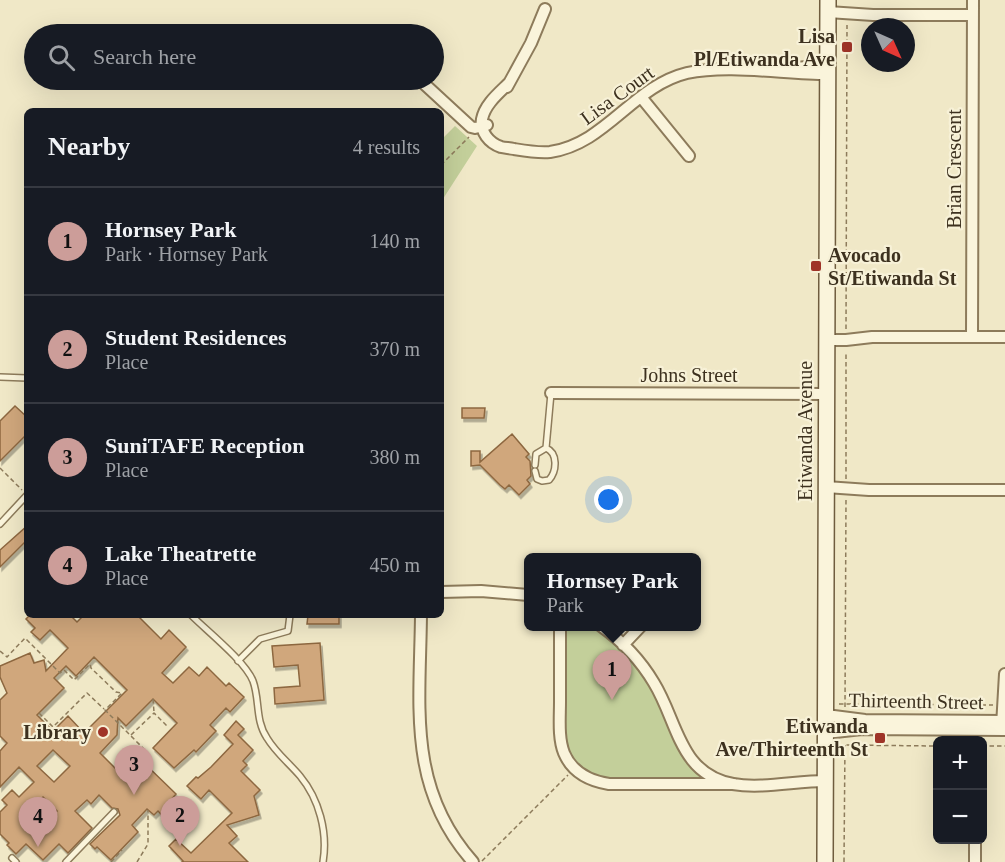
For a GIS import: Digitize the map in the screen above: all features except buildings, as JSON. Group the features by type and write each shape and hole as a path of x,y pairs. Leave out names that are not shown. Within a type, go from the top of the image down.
{"street":[{"name":"Brian Crescent","path":"972,337 973,0"},
{"path":"432,90 465,119 484,124 531,43 545,9"},
{"path":"828,10 873,15 973,15"},
{"path":"828,10 847,18 873,15"},
{"name":"Etiwanda Avenue","path":"825,862 828,10"},
{"name":"Lisa Court","path":"484,124 494,135 514,149 538,152 572,146 594,135 663,82 688,73 712,70 827,70"},
{"path":"641,97 689,156"},
{"path":"827,337 1005,337"},
{"name":"Johns Street","path":"551,393 827,394"},
{"path":"826,490 1005,490"},
{"path":"444,592 481,591 524,595"},
{"path":"421,618 420,729 424,768 437,810 459,847 473,862"},
{"path":"560,631 562,744 565,754 575,768 586,777 596,782 609,784 825,784"},
{"path":"606,631 623,645 654,682 686,753 710,776 734,784"},
{"path":"623,645 637,631"},
{"path":"1004,725 1002,705 1005,674"},
{"name":"Thirteenth Street","path":"826,710 845,718 975,730"},
{"name":"Thirteenth Street","path":"826,739 845,730 975,730 1004,725"},
{"path":"975,844 975,862"}],"lane":[{"path":"0,377 24,378"},
{"path":"546,448 551,393"},
{"path":"546,448 552,451 554,456 554,475 549,480 542,481 537,479 536,454 546,448"},
{"path":"0,524 24,498"},
{"path":"194,618 238,661 252,679 258,720 267,739 306,785 316,804 325,839 323,862"},
{"path":"238,661 260,639 288,631 290,618"},
{"path":"66,862 114,812"}],"path":[{"path":"845,718 847,18"},
{"path":"444,162 470,137"},
{"path":"0,468 24,492"},
{"path":"0,651 7,657 25,638 60,673 64,670 74,680 90,664 91,668 116,693 122,693 105,710"},
{"path":"39,713 53,727 87,693 145,750"},
{"path":"131,735 153,713 153,699"},
{"path":"826,710 845,704 1002,705"},
{"path":"153,713 168,727"},
{"path":"844,862 845,730"},
{"path":"826,739 845,745 933,746"},
{"path":"987,746 1005,746"},
{"path":"482,862 575,768"},
{"path":"137,862 148,844 148,810"},
{"path":"111,862 122,850"}],"green space":[{"path":"455,126 477,146 444,197 444,137"},
{"path":"565,631 601,631 636,666 660,705 678,747 701,775 700,778 683,780 598,776 577,763 570,751 566,735"}],"place":[{"name":"Lisa Pl/Etiwanda Ave","path":"847,47"},
{"name":"Avocado St/Etiwanda St","path":"816,266"},
{"name":"Hornsey Park","path":"612,700"},
{"name":"Library","path":"103,732"},
{"name":"Etiwanda Ave/Thirteenth St","path":"880,738"},
{"name":"SuniTAFE Reception","path":"134,795"},
{"name":"Student Residences","path":"180,846"},
{"name":"Lake Theatrette","path":"38,847"}]}
